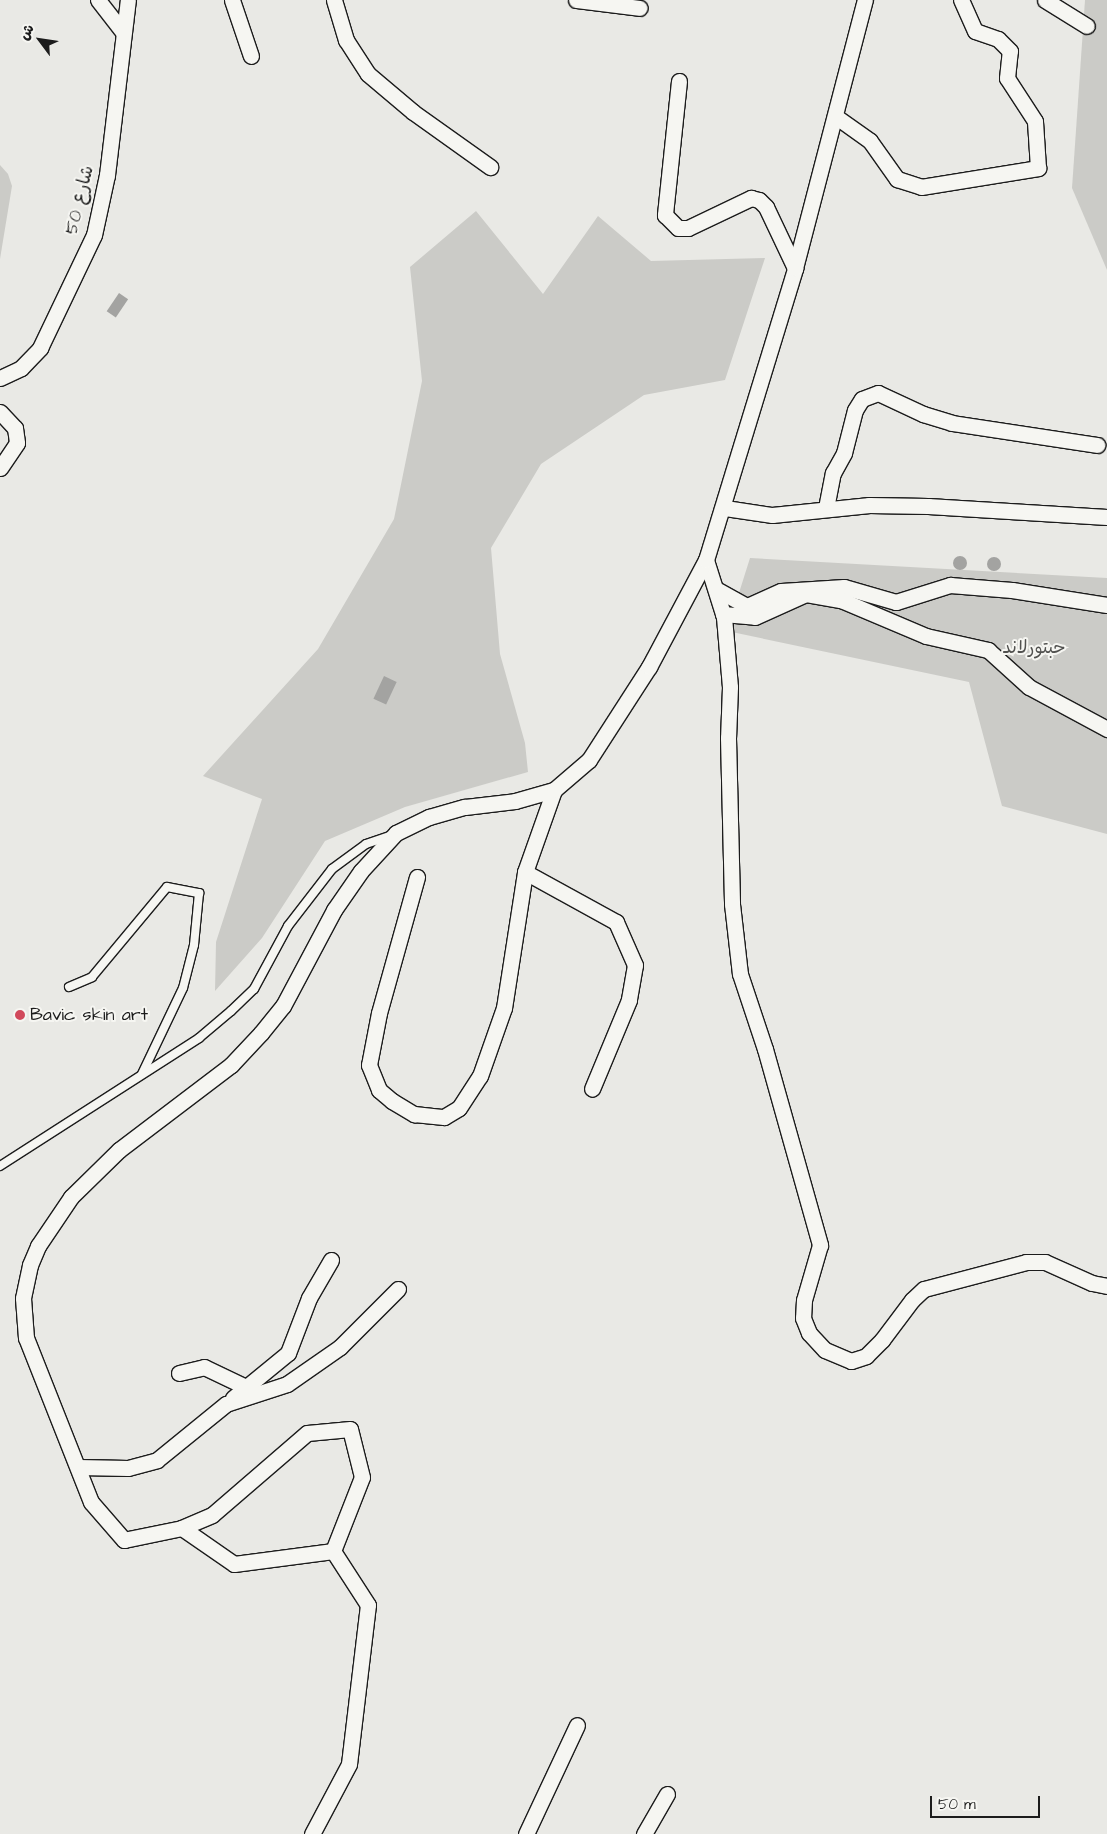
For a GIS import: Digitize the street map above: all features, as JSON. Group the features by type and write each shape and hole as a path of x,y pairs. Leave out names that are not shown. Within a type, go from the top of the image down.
{"street":[{"path":"98,0 123,32"},
{"name":"شارع 50","path":"0,378 21,368 40,348 94,234 108,175 128,0"},
{"path":"232,0 251,56"},
{"path":"334,0 346,40 368,74 413,112 490,168"},
{"path":"576,0 640,8"},
{"path":"333,1551 362,1477 350,1429 307,1433 212,1514 182,1528 124,1540 91,1502 26,1338 22,1298 30,1265 38,1246 71,1197 119,1150 230,1065 261,1033 283,1006 334,910 361,871 396,833 428,817 465,807 516,801 554,790 575,776 594,753 649,667 706,560 724,508 795,268 865,0"},
{"path":"835,116 870,141 897,179 921,186 1038,168 1035,122 1007,78 1010,51 998,39 975,31 961,0"},
{"path":"1045,0 1087,26"},
{"path":"679,81 665,215 678,228 688,228 751,198 759,200 766,207 795,268"},
{"path":"826,508 833,473 844,453 854,422 855,410 862,399 878,393 922,414 952,423 1097,444"},
{"path":"0,412 15,428 17,443 0,468"},
{"path":"724,508 772,515 826,508 928,506 1107,517"},
{"path":"706,560 723,614 730,687 728,738 734,922 740,974 765,1049 820,1245 804,1300 803,1318 809,1333 825,1350 851,1361 866,1356 882,1340 912,1300 924,1289 1026,1262 1045,1262 1092,1283 1107,1286"},
{"path":"716,589 747,606 781,590 844,587 896,602 950,585 1012,590 1107,605"},
{"path":"723,614 755,617 806,594 841,600 926,636 988,650 1029,687 1107,729"},
{"path":"417,877 379,1013 370,1065 371,1075 386,1095 406,1110 430,1118 452,1114 480,1076 504,1008 525,872 554,790"},
{"path":"525,872 616,922 635,964 629,1000 592,1089"},
{"path":"78,1467 128,1468 157,1460 226,1404 288,1353 309,1298 331,1260"},
{"path":"226,1404 288,1384 340,1348 398,1289"},
{"path":"179,1373 204,1367 246,1387"},
{"path":"182,1528 234,1564 333,1551"},
{"path":"312,1834 349,1764 368,1605 333,1551"},
{"path":"526,1834 577,1725"},
{"path":"644,1834 667,1794"}],"lane":[{"path":"0,1166 199,1038 254,989 288,926 332,869 366,844 396,833"},
{"path":"69,988 92,977 168,886 199,893 194,945 183,988 142,1075"}],"green space":[{"path":"1085,0 1107,0 1107,270 1072,188"},
{"path":"0,165 8,174 12,186 0,259"},
{"path":"476,211 543,294 598,216 651,261 765,258 725,380 644,395 541,464 491,548 500,654 525,743 528,772 405,807 325,841 262,938 215,991 216,942 262,799 203,776 318,649 394,519 422,381 410,267"},
{"name":"حبتورلاند","path":"750,558 1107,578 1107,834 1002,806 969,682 727,631"}],"shaded area":[{"path":"119,293 128,299 116,317 107,311"},
{"path":"957,556 963,556 967,563 963,570 957,570 953,566 953,560"},
{"path":"991,557 997,557 1001,564 997,571 991,571 987,567 987,561"},
{"path":"384,676 397,682 386,705 373,699"}],"place":[{"name":"Bavic skin art","path":"20,1015"}]}
